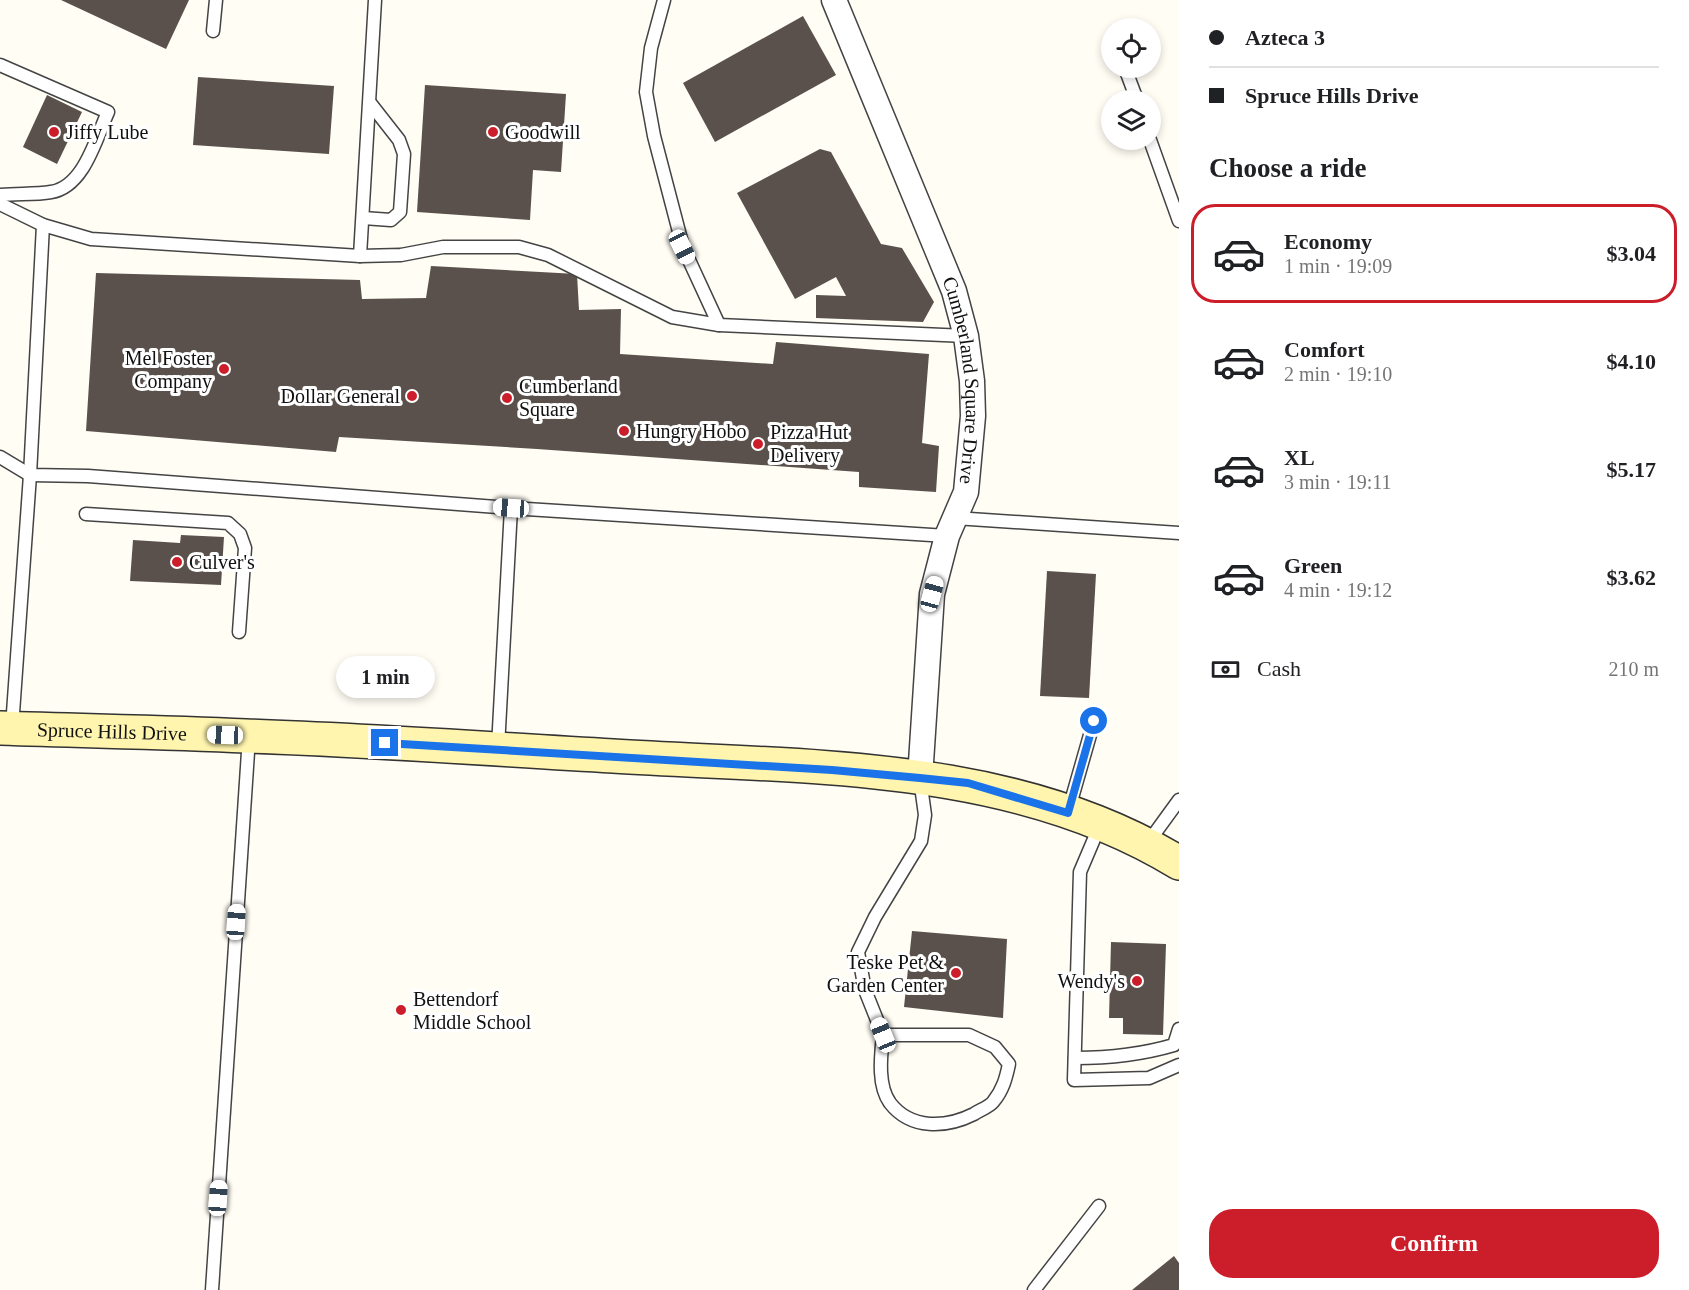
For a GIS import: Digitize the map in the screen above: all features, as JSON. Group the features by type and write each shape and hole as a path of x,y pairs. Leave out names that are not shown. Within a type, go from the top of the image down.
{"main road":[{"name":"Spruce Hills Drive","path":"6,728 249,736 497,749 832,770 968,783 1101,824 1147,843 1179,863"}],"street":[{"name":"Cumberland Square Drive","path":"834,0 954,291 966,336 972,381 973,416 966,492 951,527 932,594 920,778"}],"lane":[{"path":"213,31 216,0"},
{"path":"360,256 375,0"},
{"path":"664,0 651,48 646,92 654,136 682,247 719,324"},
{"path":"0,65 108,112 81,170 69,184 52,192 0,195"},
{"path":"363,218 391,219 400,212 404,154 399,140 370,104"},
{"path":"1154,150 1179,221"},
{"path":"0,204 43,225 91,239 360,256 401,255 443,247 519,247 548,255 672,317 719,324 966,336"},
{"path":"6,728 30,475 43,225"},
{"path":"0,457 30,475 88,476 511,508 951,527 1179,533"},
{"path":"497,749 511,508"},
{"path":"86,514 228,523 240,534 244,548 239,633"},
{"path":"1068,813 1094,721"},
{"path":"212,1290 249,736"},
{"path":"883,1035 969,1035 995,1047 1009,1064 1004,1086 992,1104 956,1123 933,1125 908,1119 889,1102 882,1080 883,1035 865,990 858,952 921,841 925,815 920,778"},
{"path":"1147,843 1179,800"},
{"path":"1101,824 1080,872 1074,1080 1149,1078 1179,1065"},
{"path":"1075,1058 1119,1058 1174,1045 1179,1029"},
{"path":"1034,1290 1099,1206"}],"building":[{"path":"61,0 189,0 166,49"},
{"path":"803,16 836,75 715,142 683,83"},
{"path":"198,77 334,86 329,154 193,145"},
{"name":"Goodwill","path":"425,85 566,94 561,172 533,170 530,220 417,212"},
{"path":"47,95 82,112 57,164 23,147"},
{"path":"820,149 831,152 881,244 902,248 934,302 923,322 816,318 816,295 846,296 836,277 795,299 737,193"},
{"name":"Cumberland Square","path":"431,266 577,274 579,310 621,309 620,354 773,364 776,342 929,354 922,443 939,446 936,492 859,487 859,472 339,437 336,452 86,431 96,273 360,280 362,299 426,298"},
{"name":"Culver's","path":"181,535 224,537 221,585 130,581 133,540 180,543"},
{"path":"1047,571 1096,574 1089,698 1040,696"},
{"name":"Teske Pet & Garden Center","path":"912,931 1007,939 1003,1018 904,1007"},
{"name":"Wendy's","path":"1111,942 1166,944 1163,1035 1123,1034 1123,1018 1109,1018"},
{"path":"1174,1256 1179,1263 1179,1290 1132,1290"}],"place":[{"name":"Jiffy Lube","path":"54,132"},
{"name":"Goodwill","path":"493,132"},
{"name":"Mel Foster Company","path":"224,369"},
{"name":"Dollar General","path":"412,396"},
{"name":"Cumberland Square","path":"507,398"},
{"name":"Hungry Hobo","path":"624,431"},
{"name":"Pizza Hut Delivery","path":"758,444"},
{"name":"Culver's","path":"177,562"},
{"name":"Teske Pet & Garden Center","path":"956,973"},
{"name":"Wendy's","path":"1137,981"},
{"name":"Bettendorf Middle School","path":"401,1010"}],"route":[{"path":"385,743 832,770 920,778 968,783 1002,791 1068,813 1094,721"}]}
